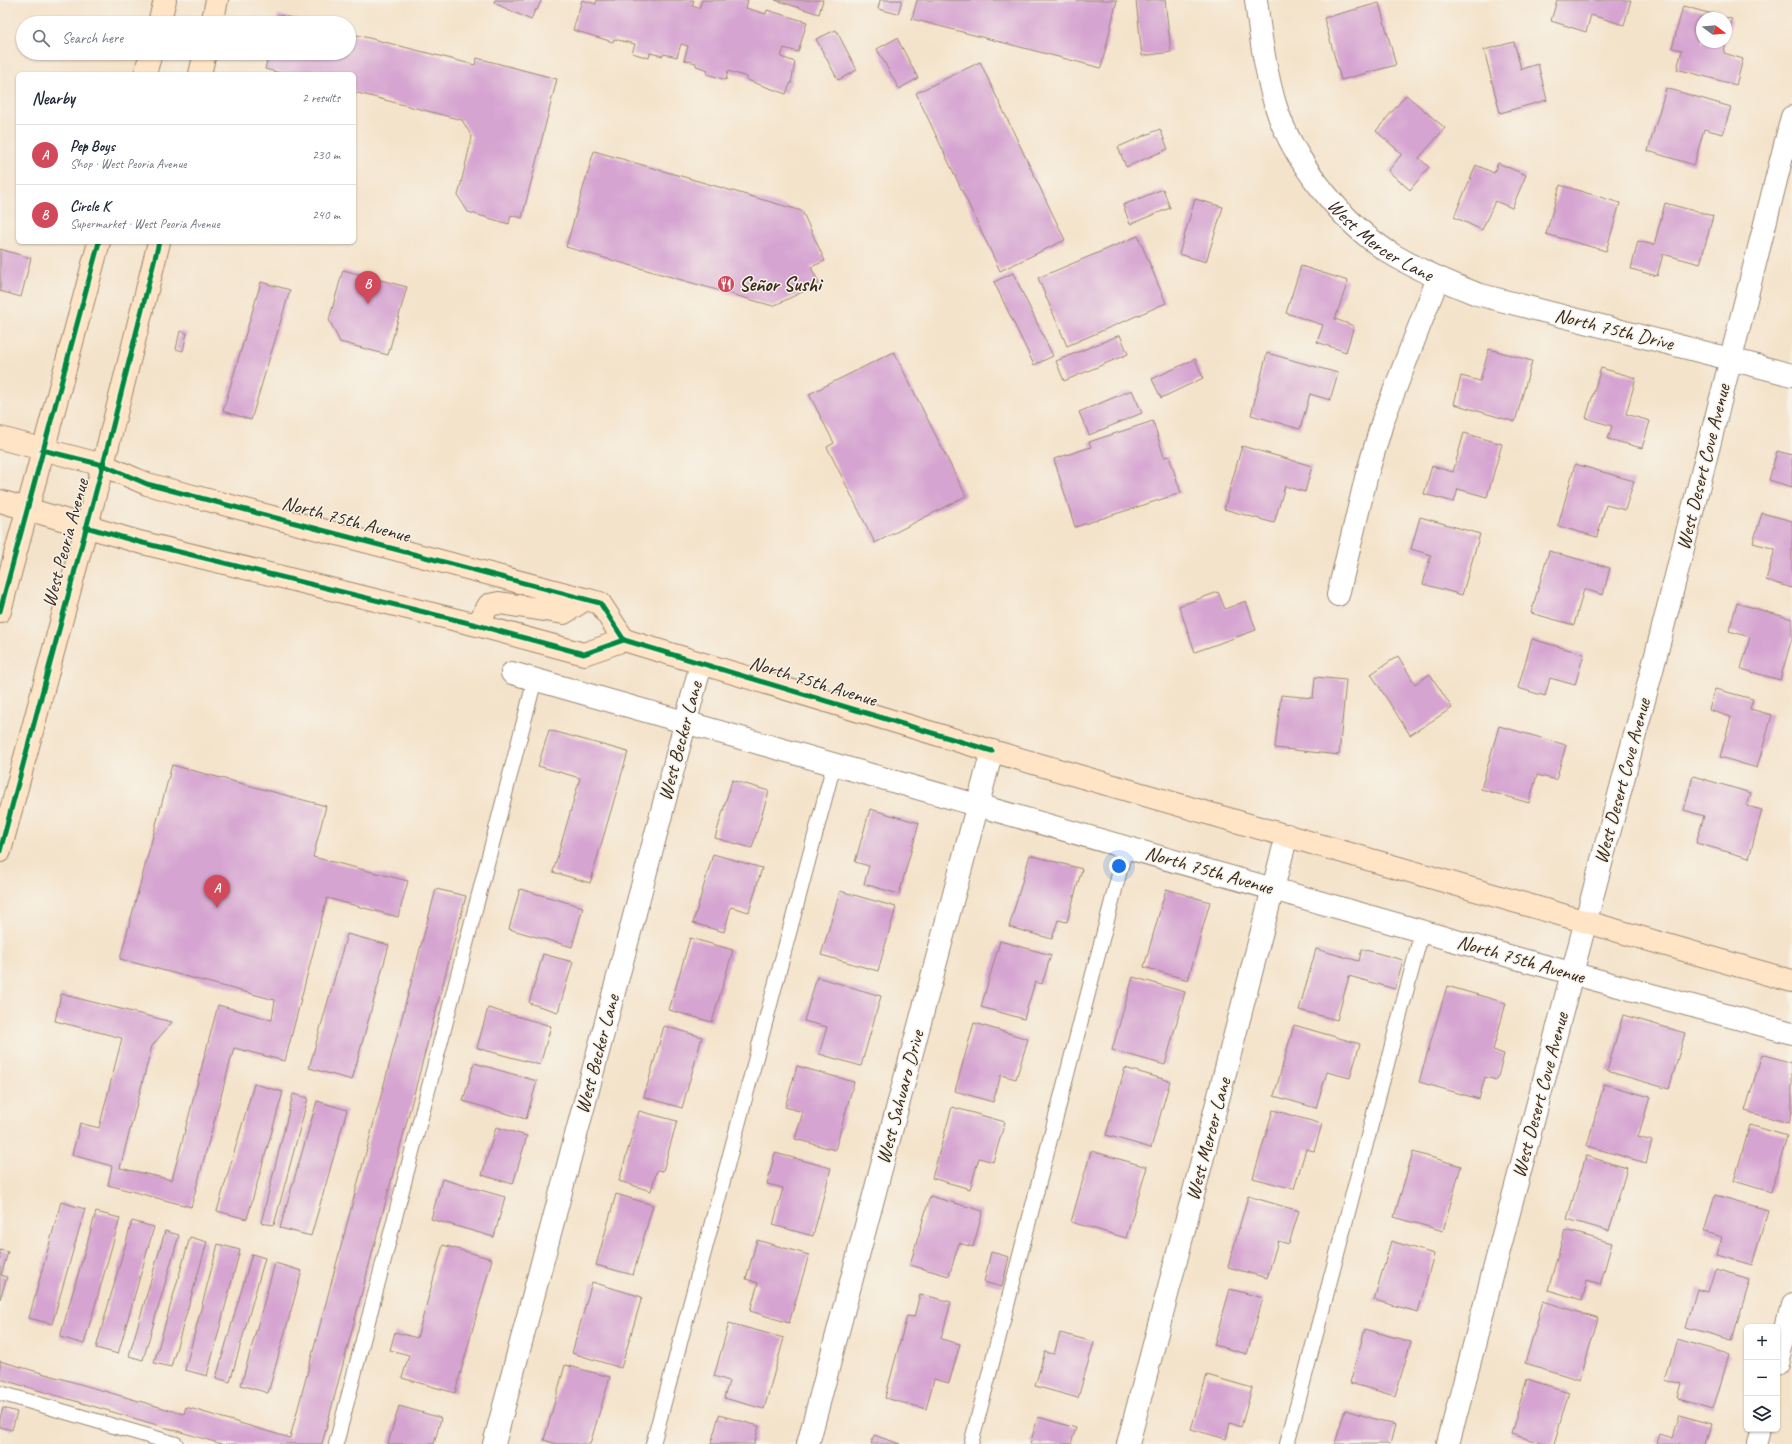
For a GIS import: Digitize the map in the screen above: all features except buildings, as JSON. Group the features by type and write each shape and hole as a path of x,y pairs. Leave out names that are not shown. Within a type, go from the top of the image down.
{"main road":[{"path":"161,16 165,0"},
{"path":"214,16 217,0"},
{"path":"146,72 149,60"},
{"path":"200,72 203,60"},
{"path":"0,611 26,509 98,244"},
{"name":"West Peoria Avenue","path":"0,851 103,465 158,244"},
{"name":"North 75th Avenue","path":"0,438 103,465 147,484 600,603 624,640 992,751 1792,981"},
{"path":"0,501 139,542 477,625 584,654 624,640"},
{"path":"477,625 489,606 499,603 564,613 586,599"}],"street":[{"name":"West Mercer Lane","path":"1256,0 1262,53 1276,105 1290,140 1312,175 1339,210 1364,234 1394,255 1438,278 1383,420 1364,486 1338,595"},
{"name":"West Desert Cove Avenue","path":"1448,1444 1572,973 1792,117"},
{"name":"North 75th Drive","path":"1438,278 1477,294 1792,375"},
{"name":"West Becker Lane","path":"494,1444 701,664"},
{"name":"North 75th Avenue","path":"512,673 1422,931 1792,1033"},
{"name":"West Sahuaro Drive","path":"808,1444 992,751"},
{"name":"West Mercer Lane","path":"1128,1444 1288,835"},
{"path":"1778,1360 1792,1306"},
{"path":"1756,1444 1759,1432"}],"lane":[{"path":"336,1444 535,679"},
{"path":"653,1444 834,764"},
{"path":"971,1444 1126,847"},
{"path":"1287,1444 1422,931"},
{"path":"0,1393 176,1444"}],"cycle path":[{"path":"0,611 98,244"},
{"path":"0,851 103,465 158,244"},
{"path":"42,450 103,465 147,484 600,603 624,640"},
{"path":"86,527 139,542 477,625 584,654 624,640 992,751"}],"place":[{"name":"Señor Sushi","path":"726,284"},
{"name":"Circle K","path":"368,304"},
{"name":"Pep Boys","path":"217,908"}]}
